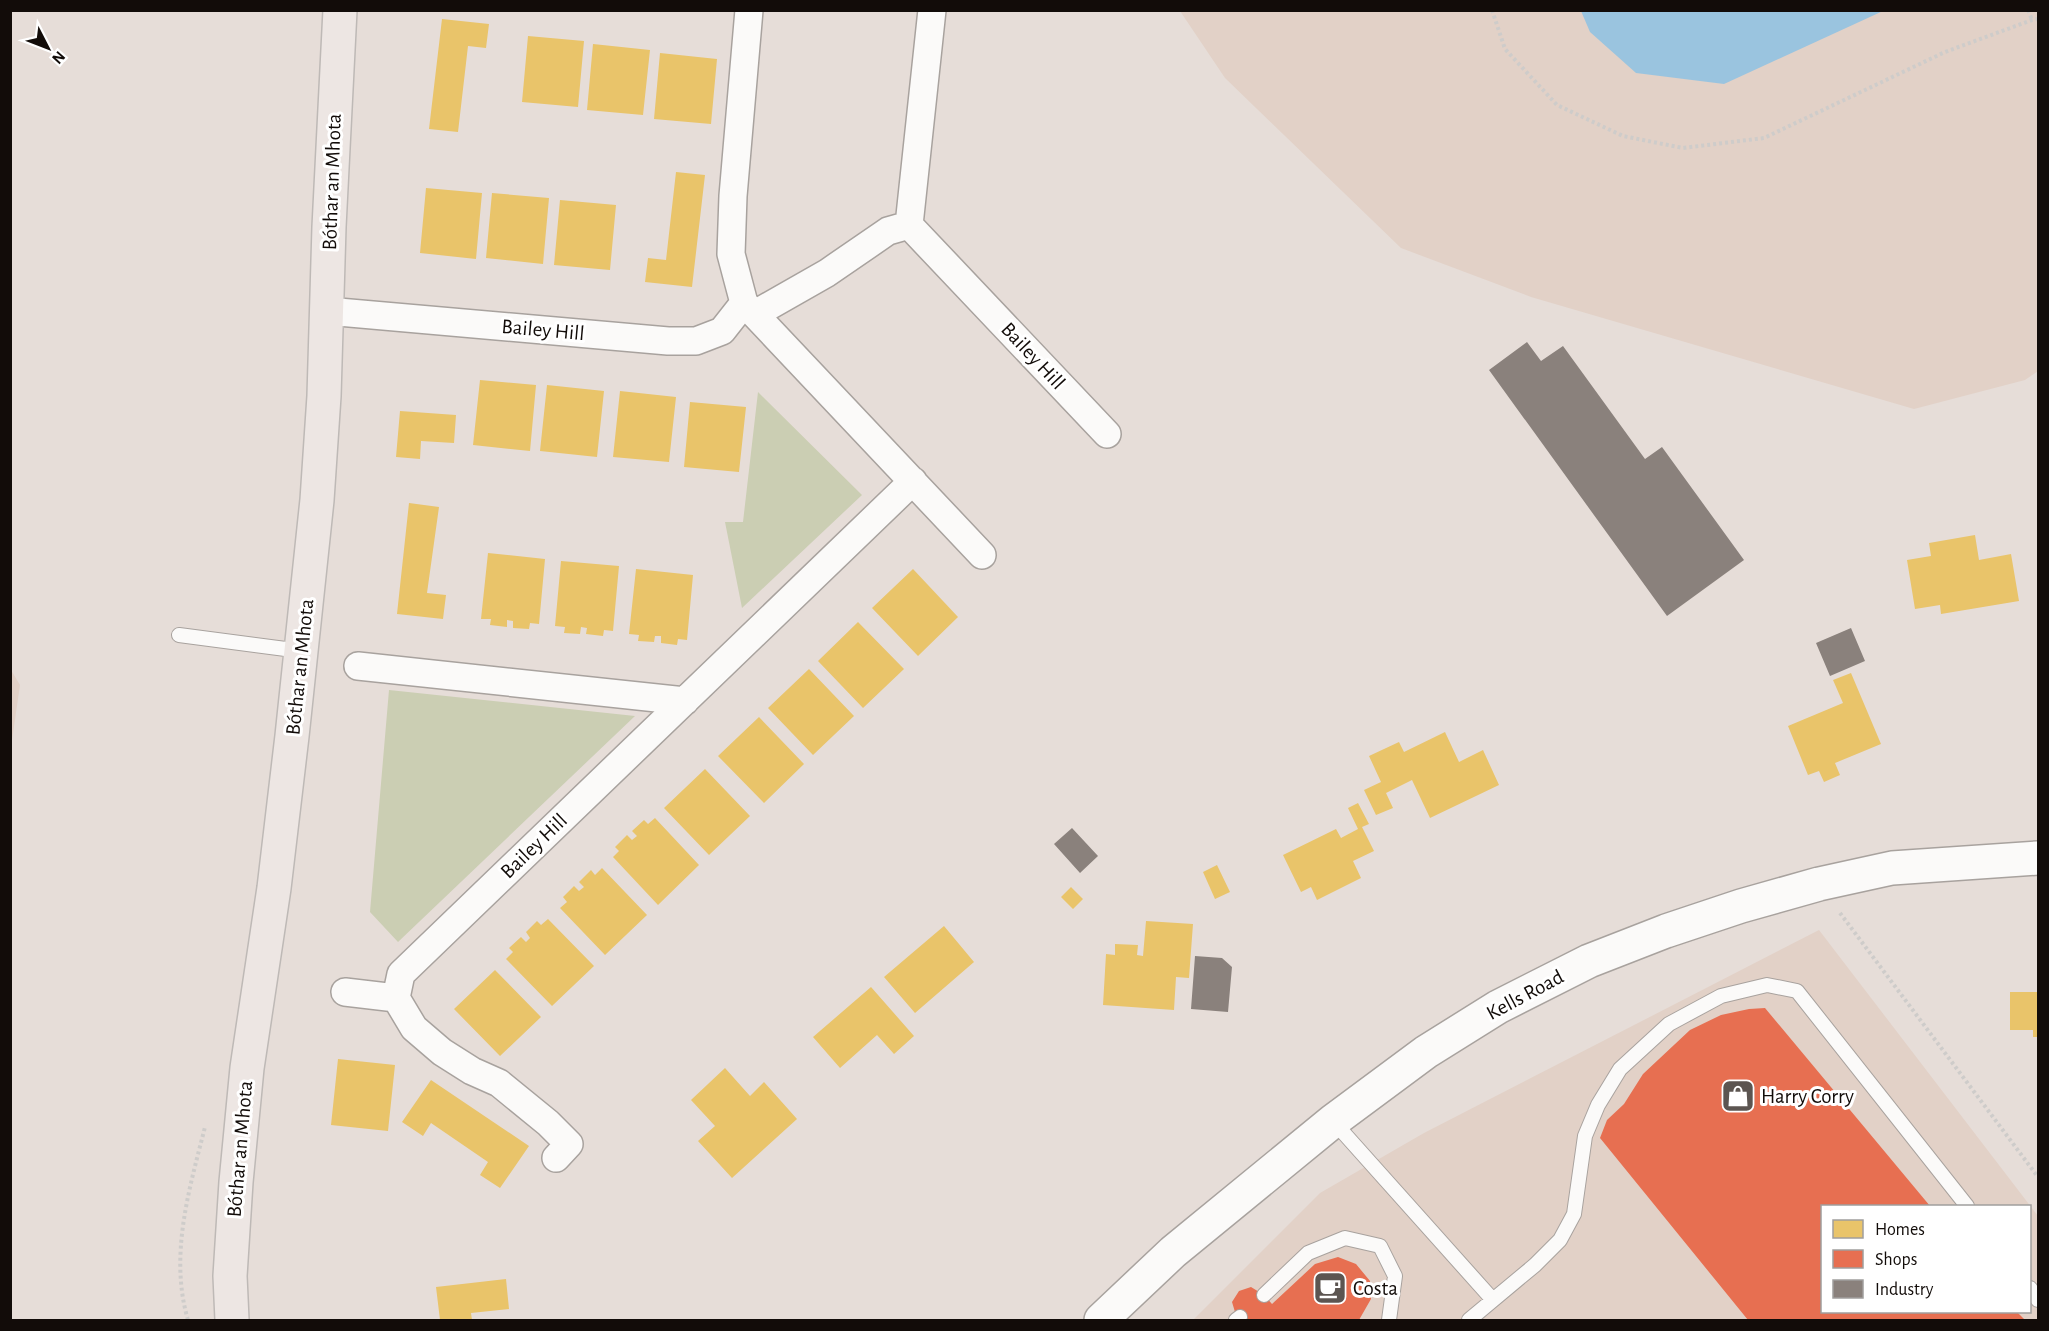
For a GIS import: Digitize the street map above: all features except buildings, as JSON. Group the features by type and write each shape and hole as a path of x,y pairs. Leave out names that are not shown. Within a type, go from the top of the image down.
{"main road":[{"name":"Bóthar an Mhota","path":"232,1320 230,1276 247,1068 274,888 318,500 340,10"},
{"name":"Kells Road","path":"1101,1320 1173,1252 1333,1121 1426,1052 1498,1007 1589,961 1666,932 1774,896 1819,884 1892,868 2038,858"}],"street":[{"path":"749,10 738,132 731,254 750,308 982,555"},
{"path":"909,225 932,10"},
{"name":"Bailey Hill","path":"327,311 668,341 696,341 722,331 750,308 827,273 888,231 909,225 1107,434"},
{"name":"Bailey Hill","path":"396,998 401,974 913,481"},
{"path":"358,666 685,701"},
{"path":"345,992 396,998 414,1028 442,1052 472,1071 499,1083 555,1130 569,1144 556,1158"}],"lane":[{"path":"179,635 302,651"},
{"path":"1469,1320 1535,1265 1560,1240 1574,1214 1585,1136 1598,1105 1620,1069 1669,1024 1721,996 1767,985 1797,991 1966,1205"},
{"path":"1333,1121 1493,1300"},
{"path":"1264,1295 1308,1253 1345,1238 1380,1246 1395,1276 1389,1320"}],"path":[{"path":"1492,10 1505,49 1557,105 1623,136 1683,148 1764,138 1945,52 2038,19"},
{"path":"2028,10 2032,20"},
{"path":"1838,910 2038,1177"}],"shaded area":[{"path":"1180,11 2038,11 2038,371 2025,380 1914,409 1531,297 1401,248 1225,78"},
{"path":"11,670 20,685 11,747"},
{"path":"1819,930 2030,1205 1821,1205 1821,1313 2031,1313 2031,1207 2038,1216 2038,1320 1193,1320 1320,1193 1424,1133"}],"green space":[{"path":"758,392 862,495 742,608 725,522 743,522"},
{"path":"389,690 635,716 398,942 370,912"}],"water":[{"path":"1581,11 1883,11 1724,84 1636,73 1590,32"}],"place":[{"name":"Harry Corry","path":"1738,1096"},
{"name":"Costa","path":"1330,1288"}]}
